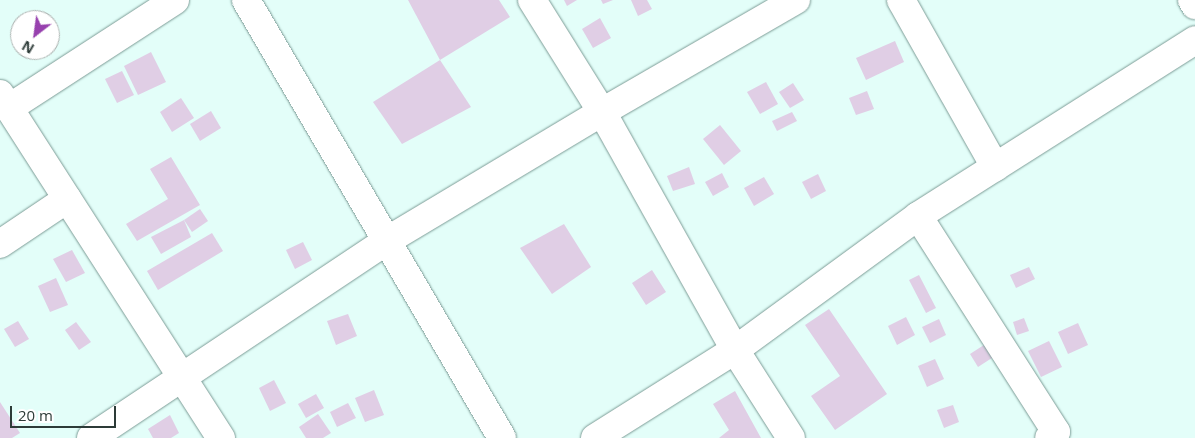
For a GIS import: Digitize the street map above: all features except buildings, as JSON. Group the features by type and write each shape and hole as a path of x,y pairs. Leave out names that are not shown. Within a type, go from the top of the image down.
{"street":[{"path":"175,0 5,101 221,438"},
{"path":"246,0 502,438"},
{"path":"532,0 602,112 735,350 791,438"},
{"path":"91,438 388,240 602,112 796,0"},
{"path":"901,0 996,167"},
{"path":"1192,0 1195,5"},
{"path":"595,438 735,350 918,216 1195,40"},
{"path":"0,244 67,199"},
{"path":"918,216 1056,432 1049,438"}]}
